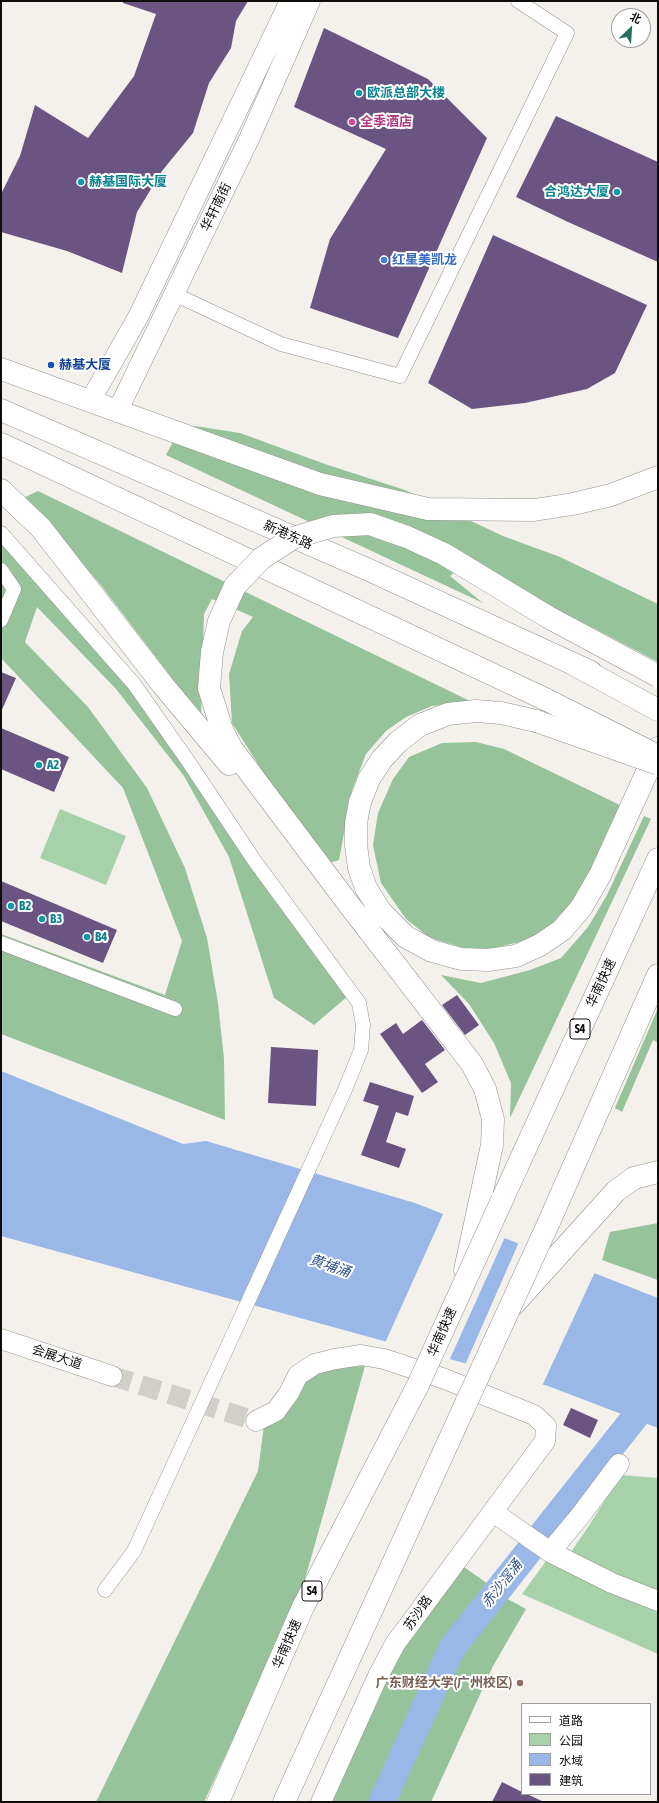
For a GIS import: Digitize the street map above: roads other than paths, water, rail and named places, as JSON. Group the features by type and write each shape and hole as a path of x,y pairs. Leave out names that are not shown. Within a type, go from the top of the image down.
{"main road":[{"path":"1,369 320,484 428,509 534,510 573,504 611,495 658,477"},
{"name":"新港东路","path":"1,410 369,570 573,664"},
{"path":"1,444 547,700 658,756"},
{"path":"1,490 41,528 162,684 350,906"},
{"path":"461,1290 493,1133 493,1119 480,1076 232,749 222,730 209,688 212,652 219,621 235,586 262,558 294,538 333,526 370,524 407,537 444,554 548,617 658,676"},
{"path":"573,664 658,702"},
{"path":"573,664 658,710"},
{"path":"658,748 600,875 581,908 562,930 540,945 516,956 488,960 467,959 432,951 406,937 381,912 366,888 359,868 356,845 356,823 360,802 369,779 382,759 398,742 420,725 448,714 476,711 502,712 536,721 658,764"},
{"name":"华南快速","path":"218,1802 303,1607 418,1386 658,858"},
{"path":"284,1802 549,1222 658,975"},
{"path":"509,1310 607,1199 625,1184 644,1175 658,1172"}],"street":[{"name":"华轩南街","path":"90,401 138,317 290,1"},
{"name":"华轩南街","path":"117,412 250,137 310,1"},
{"path":"174,294 281,344 400,376 567,33 518,1"},
{"path":"1,533 134,684 188,761 254,860 359,1003 362,1025 361,1050 344,1092 134,1551 106,1590"},
{"path":"1,570 14,589 1,620"},
{"path":"1,943 175,1009"},
{"name":"会展大道","path":"1,1339 112,1376"},
{"name":"苏沙路","path":"256,1421 276,1412 289,1393 298,1375 315,1364 361,1355 384,1359 445,1379 534,1415 546,1426 545,1441 428,1598 396,1644 378,1676 320,1802"},
{"path":"550,1552 580,1516 619,1464"},
{"path":"493,1512 550,1552 612,1583 658,1601"}],"water":[{"name":"黄埔涌","path":"1,1071 183,1144 206,1141 415,1203 658,1298 658,1428 548,1386 1,1236"}],"waterway":[{"name":"赤沙滘涌","path":"382,1802 452,1648 658,1388"}],"tunnel":[{"path":"112,1376 256,1421"}],"place":[{"name":"欧派总部大楼","path":"359,93"},
{"name":"全季酒店","path":"352,122"},
{"name":"赫基国际大厦","path":"81,182"},
{"name":"合鸿达大厦","path":"617,192"},
{"name":"红星美凯龙","path":"384,260"},
{"name":"赫基大厦","path":"51,365"},
{"name":"A2","path":"39,765"},
{"name":"B2","path":"11,906"},
{"name":"B3","path":"42,919"},
{"name":"B4","path":"87,937"},
{"name":"广东财经大学(广州校区)","path":"520,1683"}]}
